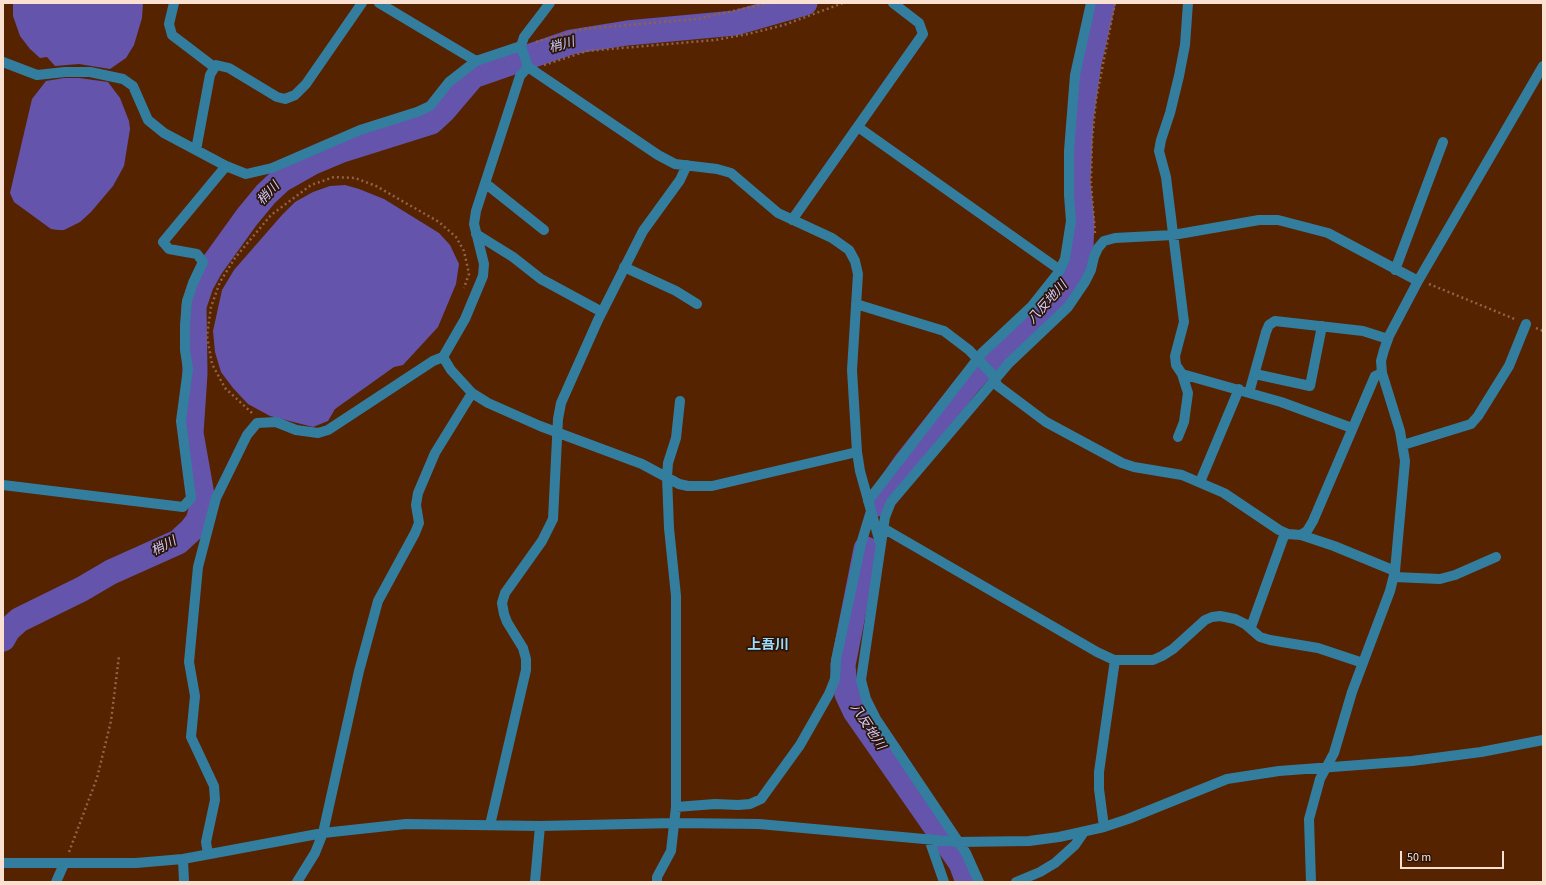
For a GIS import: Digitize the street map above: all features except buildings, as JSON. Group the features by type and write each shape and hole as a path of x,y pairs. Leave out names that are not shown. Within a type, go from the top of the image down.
{"street":[{"path":"174,3 169,24 172,35 214,67"},
{"path":"196,150 210,75 216,65 229,68 277,97 285,99 294,95 306,84 362,3"},
{"path":"379,3 476,61"},
{"path":"550,3 524,36 521,48 528,67 658,155 675,164 717,169 732,174 767,205 792,220 832,238 849,250 856,261 858,274 852,370 857,452 869,506 881,548"},
{"path":"792,220 923,34 919,23 893,3"},
{"path":"676,807 715,804 744,804 761,799 800,745 829,694 835,679 836,660 869,506 976,360 1031,307 1060,270 1065,259 1071,221 1069,195 1071,112 1075,75 1091,3"},
{"path":"1178,437 1184,422 1188,392 1182,374 1176,365 1175,356 1184,322 1166,177 1159,151 1179,76 1185,45 1188,3"},
{"path":"3,62 37,75 65,72 90,72 123,79 133,86 148,120 164,133 226,166 246,174 265,170 360,130 417,112 430,106 449,82 476,61 521,48"},
{"path":"1311,882 1309,819 1320,779 1334,753 1352,692 1395,574 1405,460 1403,445 1382,373 1381,361 1388,339 1418,281 1543,66"},
{"path":"208,854 206,842 215,800 214,786 196,750 191,732 195,696 190,655 198,567 216,498 251,428 261,423 276,422 296,430 318,433 328,430 433,361 443,357 465,319 483,276 484,264 474,224 476,211 520,76 528,67"},
{"path":"858,127 1060,270"},
{"path":"1395,270 1443,142"},
{"path":"490,825 526,670 526,659 523,648 504,614 502,603 505,593 542,541 553,519 557,433 561,403 602,312 642,231 680,180 687,165"},
{"path":"3,484 183,507 191,498 180,421 188,369 185,350 187,301 193,283 203,262 197,254 169,249 163,242 226,166"},
{"path":"485,183 544,230"},
{"path":"978,882 966,853 902,755 876,719 866,699 861,680 883,528 885,517 891,502 1009,363 1068,307 1091,270 1098,248 1104,241 1115,238 1173,235 1260,220 1278,220 1328,233 1418,281"},
{"path":"476,234 513,257 541,279 602,312"},
{"path":"624,267 676,291 697,304"},
{"path":"856,304 944,331 969,350 976,360 991,373 998,386 1046,422 1122,463 1134,467 1182,474 1224,493 1279,530 1301,535 1334,546 1395,574 1440,580 1496,558"},
{"path":"1250,393 1269,325 1275,321 1363,331 1388,339"},
{"path":"1403,445 1471,424 1478,416 1509,366 1526,324"},
{"path":"1255,374 1310,386 1322,326"},
{"path":"443,357 458,379 472,393 488,403 557,433 642,464 679,484 688,486 712,486 857,452"},
{"path":"1301,535 1307,531 1313,521 1374,376 1382,373"},
{"path":"1182,374 1239,389 1352,428"},
{"path":"1200,482 1239,389"},
{"path":"297,882 316,852 323,833 359,671 378,601 419,523 416,505 418,493 435,452 472,393"},
{"path":"657,882 657,877 671,850 676,807 676,596 669,528 667,477 668,463 676,438 680,401"},
{"path":"883,528 1097,652 1115,660 1153,660 1162,656 1212,616 1220,616 1235,619 1251,627 1260,637 1318,648 1363,664"},
{"path":"1251,627 1285,532"},
{"path":"1104,827 1099,789 1099,772 1115,660"},
{"path":"3,863 136,863 183,859 323,833 406,824 540,826 675,823 759,824 958,842 1029,841 1084,832 1104,827 1128,819 1227,779 1279,771 1412,761 1481,752 1543,740"},
{"path":"535,882 540,826"},
{"path":"1016,882 1040,872 1055,863 1075,845 1084,832"},
{"path":"929,839 944,882"},
{"path":"183,859 184,882"},
{"path":"56,882 64,864"}],"path":[{"path":"521,48 583,29 697,19 769,3"},
{"path":"528,67 542,66 587,51 715,40 748,34 784,25 842,3"},
{"path":"1098,248 1095,233 1091,183 1092,141 1096,100 1115,3"},
{"path":"261,423 225,388 212,364 207,336 210,306 220,282 235,258 271,215 311,185 334,177 355,178 376,186 439,222 456,237 464,251 468,274 462,293"},
{"path":"1418,281 1453,293 1543,331"},
{"path":"64,864 97,778 111,721 117,684 119,656"}],"shaded area":[{"path":"13,3 143,3 142,18 134,45 126,58 110,69 79,64 55,66 47,57 40,58 30,49 20,36 13,16"},
{"path":"64,78 79,78 108,82 120,98 129,121 130,129 124,166 113,186 91,212 80,222 64,230 58,230 51,229 14,202 10,193 32,99 46,81"},
{"path":"345,185 384,199 439,233 450,245 459,264 456,284 438,327 403,365 394,367 335,409 328,421 313,427 270,416 248,404 221,372 215,352 213,331 222,290 234,270 282,215 295,202 313,192 330,186"}],"waterway":[{"name":"梢川","path":"3,639 8,630 19,620 82,589 111,572 178,542 198,521 201,510 202,495 191,433 195,374 194,306 201,285 211,267 247,217 266,194 281,180 311,163 342,150 431,122 444,110 473,76 571,42 627,33 735,23 805,3"},
{"name":"八反地川","path":"877,504 904,465 967,385 991,358 1060,294 1071,277 1081,247 1082,221 1078,182 1081,119 1089,63 1103,3"},
{"name":"八反地川","path":"866,549 843,665 847,694 855,711 961,863 968,882"}],"district":[{"name":"上吾川","path":"768,646"}]}
